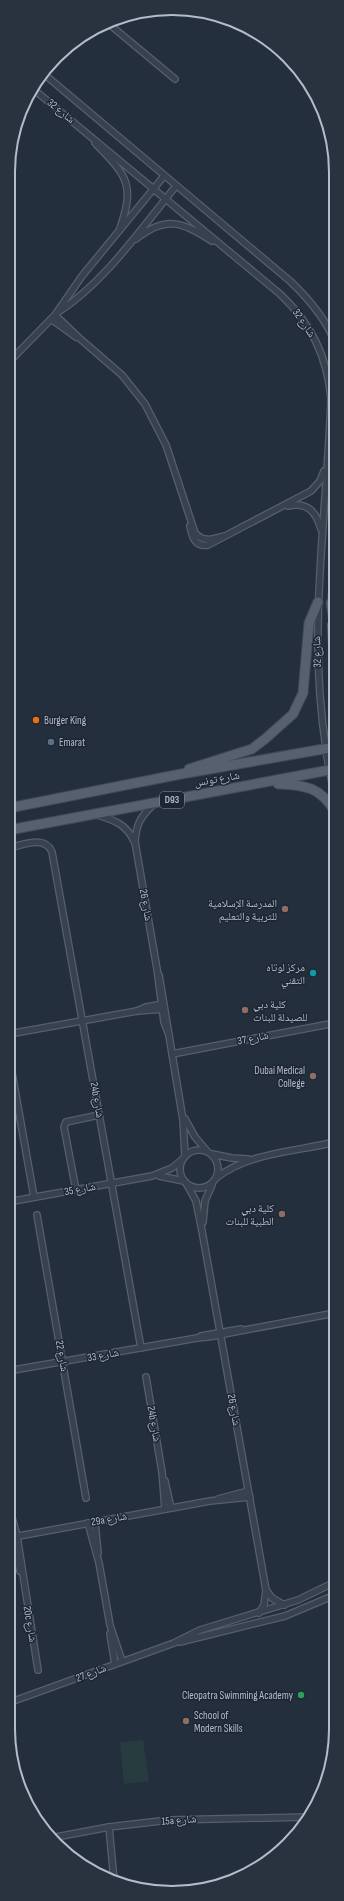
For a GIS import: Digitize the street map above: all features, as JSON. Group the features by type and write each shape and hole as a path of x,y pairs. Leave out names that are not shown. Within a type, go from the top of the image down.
{"main road":[{"path":"181,774 197,765 236,755 252,749 292,714 303,693 309,623 318,602"},
{"name":"شارع تونس","path":"15,807 181,774 329,748"},
{"name":"شارع تونس","path":"15,829 329,771"},
{"path":"263,783 302,785 310,787 323,795 329,804"}],"street":[{"path":"112,27 175,79"},
{"name":"شارع 32","path":"47,76 301,291 320,315 329,332"},
{"name":"شارع 32","path":"37,92 166,198 292,306 313,333 326,364 329,384"},
{"path":"75,122 115,164 126,182 128,202 117,235"},
{"path":"53,317 73,287 164,176"},
{"path":"15,356 53,317 86,290 128,245 176,186"},
{"path":"128,245 154,226 173,223 191,228 230,253"},
{"path":"53,317 122,375 145,404 163,438 183,501 194,530 198,536 208,540 224,536 305,494 316,486 323,475 327,462"},
{"name":"شارع 32","path":"329,430 318,602 318,680 326,748 329,757"},
{"path":"280,508 296,504 308,507 316,516 322,534"},
{"name":"شارع 26","path":"155,803 140,817 137,822 135,842 157,969 160,978 164,1026 168,1035 182,1111 185,1138 184,1157"},
{"name":"شارع 26","path":"95,814 122,824 131,834 135,842"},
{"name":"24b شارع","path":"15,847 40,842 48,845 52,852 141,1348"},
{"path":"15,1033 137,1012 146,1007 163,1006"},
{"name":"شارع 37","path":"172,1054 329,1024"},
{"path":"15,1090 34,1197"},
{"name":"شارع 26","path":"182,1111 189,1129 209,1152"},
{"path":"76,1190 64,1127 66,1122 99,1115"},
{"path":"255,1159 232,1158 195,1150 184,1157 180,1170 185,1182 196,1188 208,1186 234,1166 255,1159 329,1143"},
{"path":"209,1152 214,1157 218,1167 214,1181"},
{"name":"شارع 35","path":"152,1176 172,1168 184,1157"},
{"name":"شارع 35","path":"15,1201 152,1176 165,1176 185,1182"},
{"name":"شارع 26","path":"202,1231 205,1201 214,1181"},
{"name":"شارع 26","path":"185,1182 196,1201 202,1231 266,1590 264,1605 259,1613"},
{"name":"شارع 22","path":"37,1215 64,1362 86,1498"},
{"name":"شارع 33","path":"15,1371 197,1338 236,1328 243,1330 329,1314"},
{"name":"24b شارع","path":"146,1376 168,1509"},
{"name":"29a شارع","path":"15,1536 249,1494"},
{"path":"92,1523 110,1625 115,1664"},
{"name":"20c شارع","path":"15,1549 22,1578 38,1670"},
{"name":"شارع 27","path":"174,1643 200,1630 284,1605 329,1585"},
{"path":"266,1590 272,1598 284,1605"},
{"name":"شارع 27","path":"15,1701 174,1643 285,1616 329,1598"},
{"path":"110,1625 122,1661"},
{"name":"15a شارع","path":"58,1837 109,1827 188,1818 303,1816"},
{"path":"109,1827 113,1875"}],"green space":[{"path":"143,1740 149,1781 124,1784 120,1742"}],"place":[{"name":"Burger King","path":"36,720"},
{"name":"Emarat","path":"51,742"},
{"name":"المدرسة الإسلامية للتربية والتعليم","path":"285,909"},
{"name":"مركز لوتاه التقني","path":"313,973"},
{"name":"كلية دبي للصيدلة للبنات","path":"245,1010"},
{"name":"Dubai Medical College","path":"313,1076"},
{"name":"كلية دبي الطبية للبنات","path":"282,1214"},
{"name":"Cleopatra Swimming Academy","path":"301,1695"},
{"name":"School of Modern Skills","path":"186,1721"}]}
